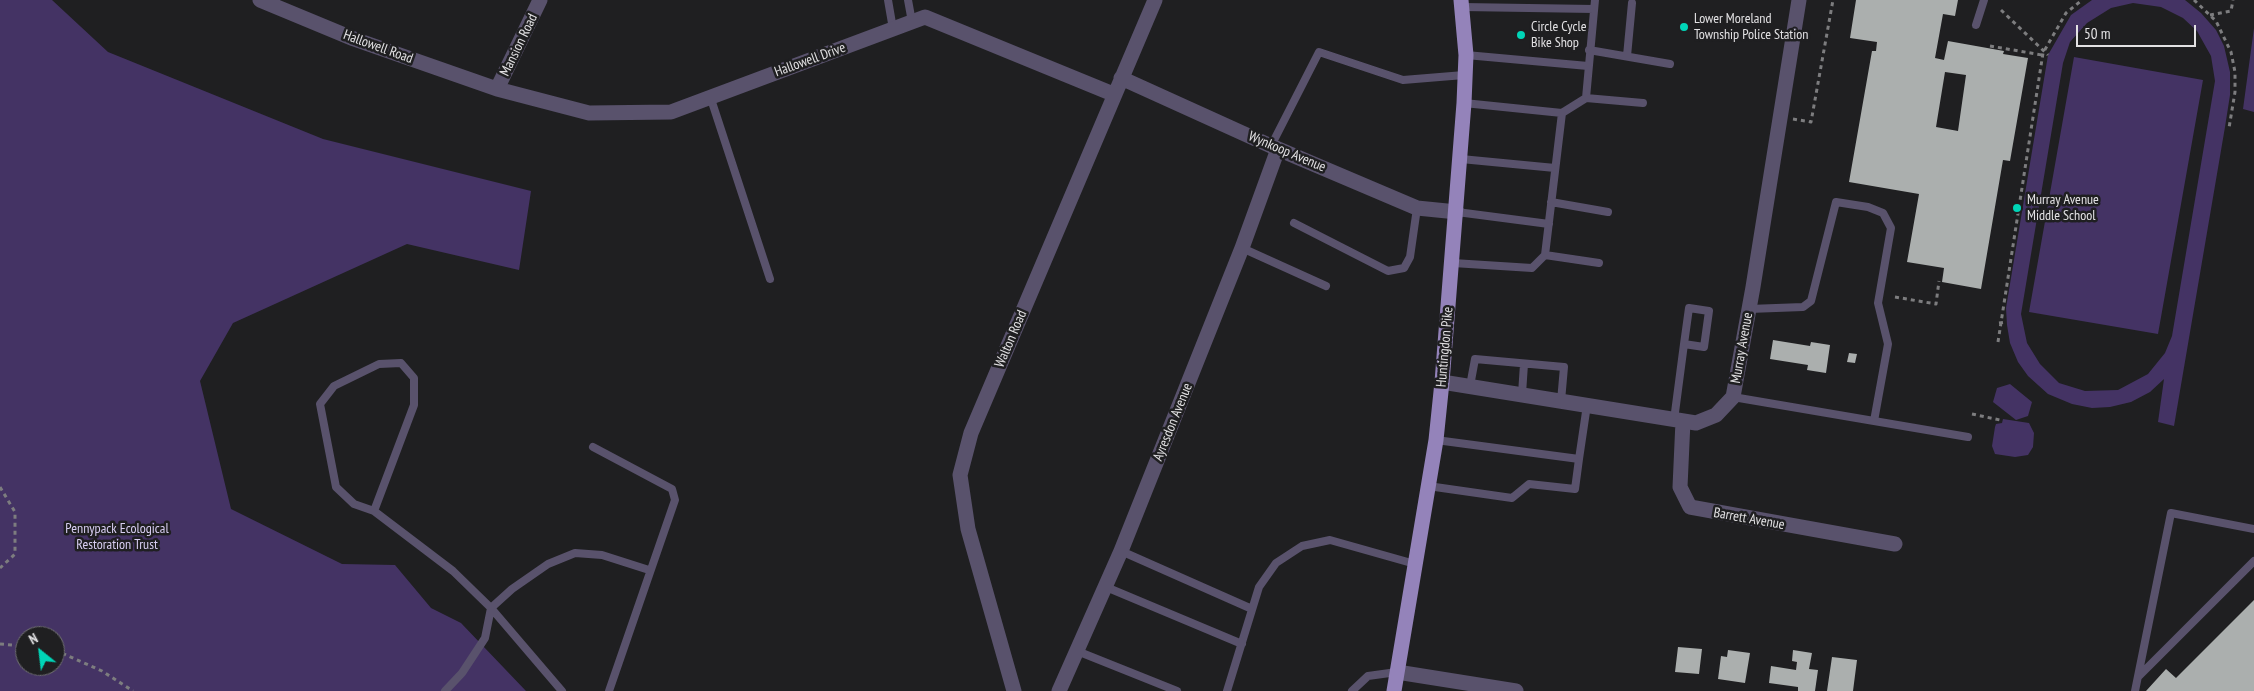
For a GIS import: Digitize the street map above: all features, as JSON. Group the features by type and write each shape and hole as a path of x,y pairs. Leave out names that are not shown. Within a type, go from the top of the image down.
{"main road":[{"name":"Huntingdon Pike","path":"1394,691 1436,440 1442,382 1453,263 1464,103 1466,55 1462,4"}],"street":[{"name":"Hallowell Road","path":"260,0 354,39 497,89"},
{"name":"Mansion Road","path":"497,89 540,0"},
{"name":"Walton Road","path":"1014,691 968,529 960,475 971,433 1113,94 1155,0"},
{"name":"Murray Avenue","path":"1442,382 1696,423 1716,415 1733,397 1750,309 1799,0"},
{"name":"Hallowell Drive","path":"497,89 589,113 671,112 925,17 1113,94"},
{"name":"Wynkoop Avenue","path":"1121,78 1275,148 1417,208 1457,212"},
{"name":"Ayresdon Avenue","path":"1059,691 1121,551 1242,248 1275,148"},
{"name":"Barrett Avenue","path":"1679,420 1680,488 1690,507 1895,544"},
{"path":"1397,672 1516,691"}],"lane":[{"path":"888,0 893,29"},
{"path":"908,0 912,22"},
{"path":"1586,98 1595,0"},
{"path":"1976,25 1984,0"},
{"path":"1627,56 1632,3"},
{"path":"1462,4 1594,9"},
{"path":"1589,50 1670,64"},
{"path":"1275,148 1319,52 1403,80 1464,75"},
{"path":"1466,55 1588,66"},
{"path":"710,96 770,279"},
{"path":"1464,103 1562,113 1586,98 1644,103"},
{"path":"1453,263 1532,268 1545,255 1562,113"},
{"path":"1461,159 1556,168"},
{"path":"1551,202 1608,212"},
{"path":"1750,309 1803,307 1811,301 1836,202 1868,207 1882,213 1891,228 1878,303 1888,344 1874,420"},
{"path":"1294,223 1388,271 1404,268 1410,257 1417,208"},
{"path":"1457,212 1549,224"},
{"path":"1242,248 1326,286"},
{"path":"1545,255 1599,263"},
{"path":"1679,420 1684,344 1689,308 1709,311 1704,347 1684,344"},
{"path":"1470,386 1475,359 1564,368 1561,401"},
{"path":"374,511 414,405 414,378 400,363 379,364 334,386 320,404 336,487 354,504 374,511 453,571 491,608 562,691"},
{"path":"1522,394 1524,364"},
{"path":"1733,397 1968,437"},
{"path":"1428,486 1512,498 1529,484 1575,489 1587,405"},
{"path":"1436,440 1579,459"},
{"path":"593,447 672,489 675,500 649,570 609,691"},
{"path":"2135,691 2172,512 2254,529"},
{"path":"1226,691 1259,587 1276,563 1302,546 1330,540 1415,564"},
{"path":"1121,551 1252,609"},
{"path":"445,691 462,673 485,638 491,608 512,589 548,564 575,553 602,555 649,570"},
{"path":"2138,677 2254,561"},
{"path":"1106,587 1242,644"},
{"path":"1077,651 1177,691"},
{"path":"1352,691 1368,676 1397,672"}],"path":[{"path":"1794,119 1811,122 1833,0"},
{"path":"1998,342 2043,53 2066,13 2082,0"},
{"path":"2194,0 2210,15 2225,36 2231,52 2235,72 2228,128"},
{"path":"2210,15 2231,11 2234,0"},
{"path":"2001,10 2043,53"},
{"path":"1990,46 2048,55"},
{"path":"1895,297 1936,304 1939,281"},
{"path":"2000,323 2006,322"},
{"path":"1972,414 2000,420"},
{"path":"0,487 15,512 15,554 0,568"},
{"path":"0,644 15,645"},
{"path":"65,654 102,671 133,691"}],"green space":[{"name":"Pennypack Ecological Restoration Trust","path":"0,0 52,0 108,52 323,139 531,191 519,270 407,244 233,323 200,381 231,509 342,564 395,565 431,608 461,623 526,691 0,691"},
{"path":"2092,0 2185,0 2201,13 2216,30 2224,46 2230,72 2230,95 2174,426 2158,422 2164,379 2150,392 2131,402 2110,407 2092,408 2072,404 2048,394 2028,376 2018,362 2010,343 2006,308 2048,55 2071,15","holes":["2133,3 2161,7 2183,18 2197,31 2211,56 2215,81 2172,336 2165,353 2148,374 2118,390 2085,391 2059,383 2040,364 2027,343 2021,314 2063,63 2070,42 2087,23 2111,8"]},
{"path":"2254,28 2254,112 2243,109"},
{"path":"2074,57 2203,80 2158,334 2029,312"},
{"path":"2010,384 2032,402 2028,416 2016,420 1993,402 1997,388"},
{"path":"2003,419 2029,423 2034,433 2033,447 2028,455 2015,457 1995,454 1992,446 1995,427 1996,424 2002,423"}],"building":[{"path":"1856,0 1958,0 1955,16 1943,14 1935,58 1944,60 1948,41 2004,51 2003,54 2028,58 2010,161 2003,160 1981,289 1942,282 1944,268 1907,262 1919,194 1849,182 1872,51 1876,51 1877,42 1850,38","holes":["1945,72 1966,75 1958,131 1936,127"]},
{"path":"1773,340 1810,346 1811,342 1830,345 1826,373 1807,370 1808,365 1770,359"},
{"path":"1849,353 1857,354 1855,363 1847,362"},
{"path":"2254,600 2254,691 2146,691 2166,669 2176,678"},
{"path":"1678,647 1702,649 1699,674 1675,672"},
{"path":"1728,650 1750,653 1745,683 1718,679 1721,656 1727,657"},
{"path":"1793,650 1812,653 1809,669 1818,670 1815,691 1798,691 1798,687 1769,683 1771,666 1796,670 1797,662 1792,661"},
{"path":"1832,657 1857,660 1853,691 1827,691"}],"place":[{"name":"Lower Moreland Township Police Station","path":"1684,27"},
{"name":"Circle Cycle Bike Shop","path":"1521,35"},
{"name":"Murray Avenue Middle School","path":"2017,208"}]}
